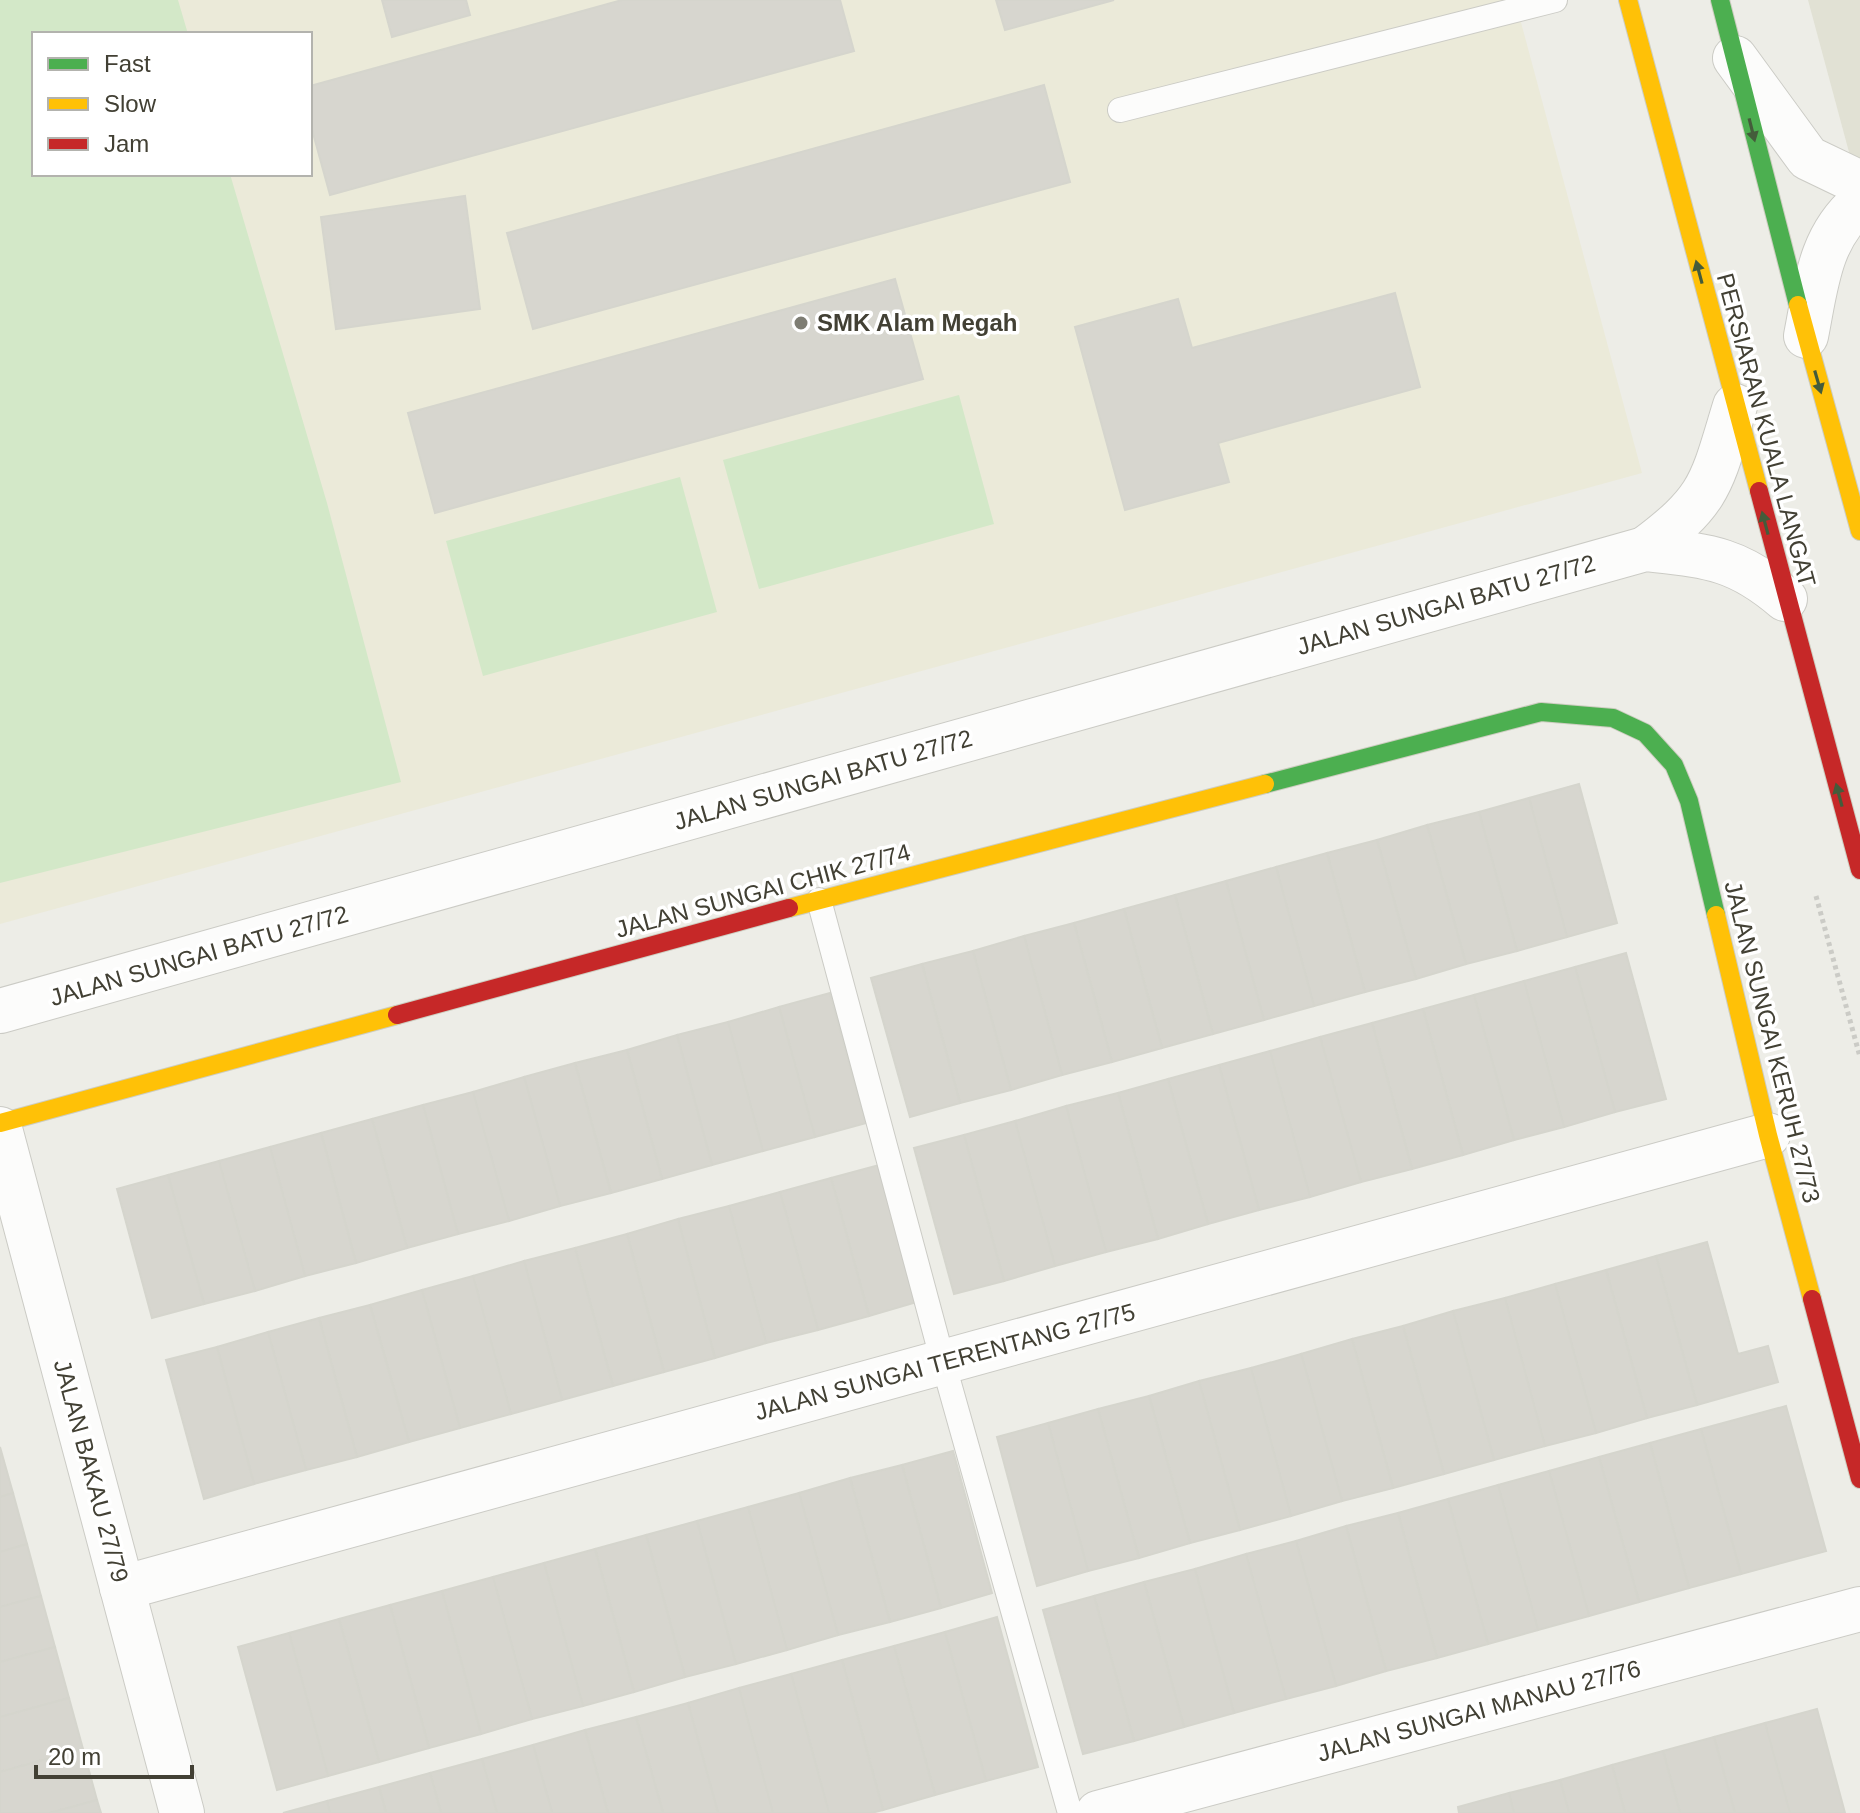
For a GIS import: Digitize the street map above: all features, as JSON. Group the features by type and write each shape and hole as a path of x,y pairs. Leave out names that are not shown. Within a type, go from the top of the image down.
{"street":[{"name":"PERSIARAN KUALA LANGAT","path":"1628,0 1785,599 1860,870"},
{"path":"1720,0 1806,336 1860,531"},
{"path":"1733,56 1808,158 1860,183"},
{"path":"1806,336 1826,244 1841,221 1860,203"},
{"path":"1645,549 1700,503 1712,481 1735,406"},
{"path":"1645,549 1716,558 1741,566 1785,599"},
{"name":"JALAN SUNGAI BATU 27/72","path":"0,1011 1645,549"},
{"name":"JALAN SUNGAI CHIK 27/74","path":"0,1126 819,900 1541,712"},
{"name":"JALAN SUNGAI KERUH 27/73","path":"1541,712 1597,712 1639,728 1670,758 1689,801 1768,1135 1860,1479"},
{"name":"JALAN BAKAU 27/79","path":"0,1126 182,1813"},
{"name":"JALAN SUNGAI TERENTANG 27/75","path":"122,1588 1768,1135"},
{"name":"JALAN SUNGAI MANAU 27/76","path":"1098,1813 1860,1609"}],"lane":[{"path":"1120,110 1555,0"},
{"path":"819,900 943,1362 1070,1813"}],"shaded area":[{"name":"SMK Alam Megah","path":"0,0 1515,0 1642,473 0,924"},
{"path":"1808,0 1860,0 1860,193"}],"green space":[{"path":"0,0 178,0 187,32 32,32 32,176 231,176 327,503 401,782 0,883"},
{"path":"959,395 994,524 759,589 723,460"},
{"path":"680,477 717,612 483,676 446,541"}],"building":[{"path":"382,0 466,0 470,15 392,37"},
{"path":"622,0 840,0 854,51 330,195 312,129 312,85"},
{"path":"996,0 1114,0 1005,30"},
{"path":"1044,85 1070,182 533,329 507,233"},
{"path":"465,196 480,309 336,329 321,217"},
{"path":"895,279 923,379 435,513 408,413"},
{"path":"1395,293 1420,387 1218,443 1229,482 1125,510 1075,327 1178,299 1192,348"},
{"path":"1579,784 1617,923 1567,937 1529,798"},
{"path":"1529,798 1567,937 1517,951 1479,812"},
{"path":"1479,812 1517,951 1466,964 1427,825"},
{"path":"1427,825 1466,964 1416,979 1377,840"},
{"path":"1377,840 1416,979 1365,992 1327,853"},
{"path":"1327,853 1365,992 1314,1006 1276,867"},
{"path":"1276,867 1314,1006 1264,1020 1226,881"},
{"path":"1226,881 1264,1020 1213,1034 1175,895"},
{"path":"1175,895 1213,1034 1162,1048 1124,909"},
{"path":"1124,909 1162,1048 1112,1062 1074,923"},
{"path":"1074,923 1112,1062 1062,1075 1024,936"},
{"path":"1024,936 1062,1075 1011,1090 973,951"},
{"path":"973,951 1011,1090 960,1103 922,964"},
{"path":"1626,953 1666,1099 1615,1112 1575,967"},
{"path":"922,964 960,1103 910,1117 871,978"},
{"path":"1575,967 1615,1112 1564,1127 1524,981"},
{"path":"1524,981 1564,1127 1514,1140 1474,995"},
{"path":"830,993 866,1123 815,1137 779,1007"},
{"path":"1474,995 1514,1140 1463,1155 1423,1009"},
{"path":"779,1007 815,1137 763,1151 728,1022"},
{"path":"1423,1009 1463,1155 1412,1169 1372,1023"},
{"path":"728,1022 763,1151 712,1165 677,1035"},
{"path":"1372,1023 1412,1169 1361,1182 1320,1037"},
{"path":"677,1035 712,1165 662,1179 627,1050"},
{"path":"1320,1037 1361,1182 1310,1197 1270,1051"},
{"path":"627,1050 662,1179 611,1193 575,1063"},
{"path":"1270,1051 1310,1197 1259,1210 1219,1065"},
{"path":"575,1063 611,1193 560,1206 524,1077"},
{"path":"1219,1065 1259,1210 1208,1224 1168,1079"},
{"path":"524,1077 560,1206 509,1221 473,1092"},
{"path":"1168,1079 1208,1224 1158,1239 1118,1093"},
{"path":"473,1092 509,1221 458,1234 423,1105"},
{"path":"1118,1093 1158,1239 1106,1252 1066,1106"},
{"path":"423,1105 458,1234 407,1248 372,1119"},
{"path":"1066,1106 1106,1252 1055,1266 1015,1121"},
{"path":"372,1119 407,1248 356,1263 321,1133"},
{"path":"1015,1121 1055,1266 1004,1281 964,1135"},
{"path":"321,1133 356,1263 305,1276 270,1147"},
{"path":"964,1135 1004,1281 954,1294 914,1148"},
{"path":"270,1147 305,1276 255,1291 219,1161"},
{"path":"219,1161 255,1291 204,1304 168,1175"},
{"path":"883,1164 920,1301 869,1316 831,1178"},
{"path":"168,1175 204,1304 152,1318 117,1189"},
{"path":"831,1178 869,1316 818,1330 780,1192"},
{"path":"780,1192 818,1330 766,1343 729,1206"},
{"path":"729,1206 766,1343 715,1358 678,1219"},
{"path":"678,1219 715,1358 664,1372 627,1234"},
{"path":"627,1234 664,1372 613,1386 575,1248"},
{"path":"1707,1242 1738,1354 1768,1346 1778,1382 1697,1405 1656,1256"},
{"path":"575,1248 613,1386 562,1400 524,1261"},
{"path":"1656,1256 1697,1405 1647,1418 1606,1270"},
{"path":"524,1261 562,1400 511,1414 473,1276"},
{"path":"1606,1270 1647,1418 1596,1433 1555,1284"},
{"path":"473,1276 511,1414 460,1428 422,1290"},
{"path":"1555,1284 1596,1433 1545,1446 1505,1298"},
{"path":"422,1290 460,1428 409,1442 370,1305"},
{"path":"1505,1298 1545,1446 1494,1460 1453,1311"},
{"path":"370,1305 409,1442 357,1457 319,1318"},
{"path":"1453,1311 1494,1460 1444,1474 1403,1326"},
{"path":"319,1318 357,1457 306,1470 268,1332"},
{"path":"1403,1326 1444,1474 1393,1488 1352,1339"},
{"path":"268,1332 306,1470 254,1484 217,1347"},
{"path":"1352,1339 1393,1488 1342,1501 1301,1354"},
{"path":"217,1347 254,1484 204,1499 166,1360"},
{"path":"1301,1354 1342,1501 1291,1516 1251,1368"},
{"path":"1251,1368 1291,1516 1240,1530 1199,1381"},
{"path":"1199,1381 1240,1530 1190,1543 1149,1396"},
{"path":"1149,1396 1190,1543 1139,1558 1098,1409"},
{"path":"1786,1406 1826,1551 1741,1574 1701,1429"},
{"path":"1098,1409 1139,1558 1088,1571 1048,1423"},
{"path":"1048,1423 1088,1571 1037,1586 997,1437"},
{"path":"1701,1429 1741,1574 1689,1588 1650,1443"},
{"path":"1650,1443 1689,1588 1639,1602 1599,1457"},
{"path":"0,1447 13,1493 0,1497"},
{"path":"953,1451 992,1593 941,1608 902,1465"},
{"path":"1599,1457 1639,1602 1589,1616 1549,1471"},
{"path":"902,1465 941,1608 890,1622 850,1478"},
{"path":"1549,1471 1589,1616 1538,1630 1498,1485"},
{"path":"850,1478 890,1622 838,1635 799,1493"},
{"path":"1498,1485 1538,1630 1488,1644 1448,1499"},
{"path":"13,1493 27,1544 0,1552 0,1497"},
{"path":"799,1493 838,1635 787,1650 748,1507"},
{"path":"1448,1499 1488,1644 1437,1658 1398,1513"},
{"path":"748,1507 787,1650 736,1664 697,1521"},
{"path":"1398,1513 1437,1658 1386,1671 1346,1526"},
{"path":"697,1521 736,1664 685,1677 646,1535"},
{"path":"1346,1526 1386,1671 1336,1686 1296,1541"},
{"path":"646,1535 685,1677 634,1692 595,1549"},
{"path":"1296,1541 1336,1686 1286,1699 1246,1554"},
{"path":"27,1544 41,1596 0,1607 0,1552"},
{"path":"595,1549 634,1692 583,1706 544,1563"},
{"path":"1246,1554 1286,1699 1234,1713 1195,1569"},
{"path":"544,1563 583,1706 532,1719 493,1577"},
{"path":"1195,1569 1234,1713 1184,1727 1144,1582"},
{"path":"493,1577 532,1719 481,1734 442,1591"},
{"path":"1144,1582 1184,1727 1134,1741 1094,1596"},
{"path":"442,1591 481,1734 429,1748 390,1605"},
{"path":"41,1596 55,1647 0,1662 0,1607"},
{"path":"1094,1596 1134,1741 1083,1754 1043,1610"},
{"path":"390,1605 429,1748 379,1762 339,1619"},
{"path":"997,1617 1038,1767 986,1781 945,1632"},
{"path":"339,1619 379,1762 328,1776 289,1633"},
{"path":"945,1632 986,1781 935,1795 894,1646"},
{"path":"289,1633 328,1776 277,1790 238,1647"},
{"path":"894,1646 935,1795 883,1810 842,1660"},
{"path":"55,1647 69,1698 0,1717 0,1662"},
{"path":"842,1660 883,1810 871,1813 829,1813 791,1674"},
{"path":"791,1674 829,1813 773,1813 739,1688"},
{"path":"739,1688 773,1813 718,1813 688,1703"},
{"path":"69,1698 83,1749 0,1772 0,1717"},
{"path":"688,1703 718,1813 663,1813 636,1717"},
{"path":"1817,1709 1845,1813 1790,1813 1765,1723"},
{"path":"636,1717 663,1813 608,1813 585,1730"},
{"path":"1765,1723 1790,1813 1735,1813 1714,1737"},
{"path":"585,1730 608,1813 552,1813 533,1745"},
{"path":"1714,1737 1735,1813 1680,1813 1663,1751"},
{"path":"533,1745 552,1813 497,1813 482,1759"},
{"path":"83,1749 97,1800 50,1813 0,1813 0,1772"},
{"path":"1663,1751 1680,1813 1625,1813 1612,1765"},
{"path":"482,1759 497,1813 441,1813 430,1773"},
{"path":"1612,1765 1625,1813 1569,1813 1560,1780"},
{"path":"430,1773 441,1813 386,1813 379,1787"},
{"path":"1560,1780 1569,1813 1514,1813 1509,1793"},
{"path":"379,1787 386,1813 330,1813 327,1801"},
{"path":"1509,1793 1514,1813 1459,1813 1458,1807"},
{"path":"97,1800 101,1813 50,1813"},
{"path":"327,1801 330,1813 283,1813"}],"traffic: fast":[{"path":"1720,0 1798,305"},
{"path":"1265,784 1541,712 1613,718 1645,733 1674,765 1689,801 1716,915"}],"traffic: slow":[{"path":"1628,0 1759,491"},
{"path":"1798,305 1860,531"},
{"path":"789,908 1265,784"},
{"path":"1716,915 1768,1135 1812,1299"},
{"path":"0,1123 397,1015"}],"traffic: jam":[{"path":"1759,491 1860,870"},
{"path":"397,1015 789,908"},
{"path":"1812,1299 1860,1479"}],"place":[{"name":"SMK Alam Megah","path":"801,323"}]}
